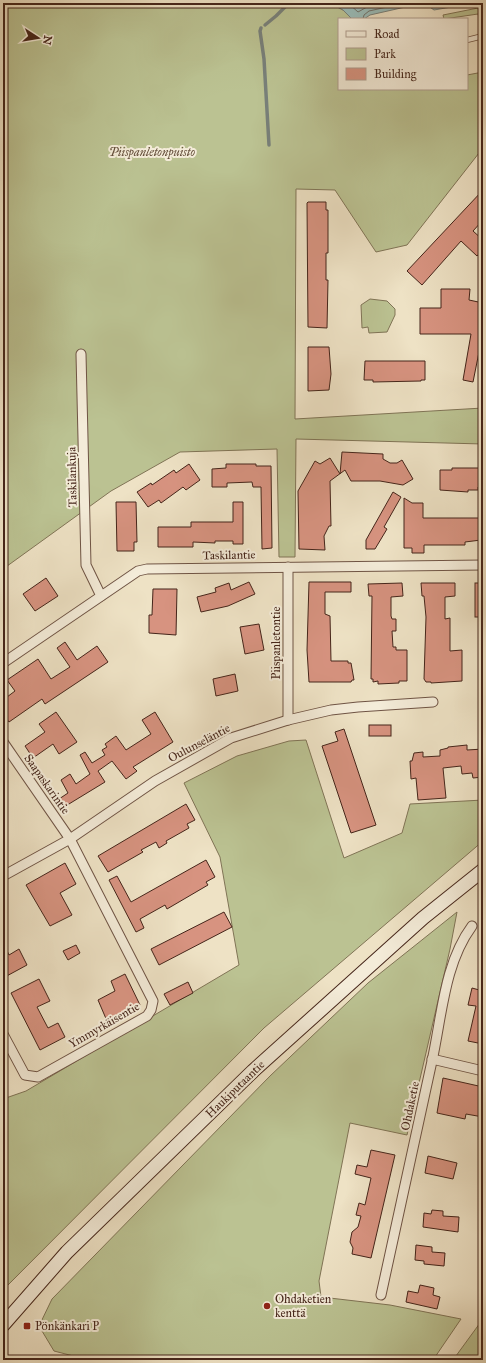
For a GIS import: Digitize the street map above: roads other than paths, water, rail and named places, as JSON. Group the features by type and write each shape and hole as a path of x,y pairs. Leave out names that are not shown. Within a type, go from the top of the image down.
{"main road":[{"name":"Haukiputaantie","path":"3,1325 67,1252 252,1071 423,918 483,870"}],"street":[{"name":"Taskilankuja","path":"81,354 86,565 101,596"},
{"name":"Taskilantie","path":"3,663 138,571 147,569 288,566 483,565"},
{"name":"Piispanletontie","path":"288,566 288,720"},
{"name":"Oulunseläntie","path":"3,876 70,839 155,781 231,738 288,720 331,710 433,702"},
{"name":"Saapaskarintie","path":"3,742 70,839"},
{"name":"Ymmyrkäisentie","path":"3,1034 25,1075 38,1077 147,1016 151,1010 153,1001 70,839"},
{"name":"Ohdaketie","path":"381,1296 432,1060 447,982 460,947 472,926"},
{"path":"432,1060 483,1071"}],"lane":[{"path":"468,40 483,36"}],"water":[{"path":"330,3 423,3 370,15 366,18 351,18 343,10"},
{"path":"424,3 474,3 434,10"}],"waterway":[{"path":"265,25 289,3"},
{"path":"261,28 260,31 264,59 269,145"}],"place":[{"name":"Ohdaketien kenttä","path":"267,1306"},
{"name":"Pönkänkari P","path":"27,1326"}],"park label":[{"name":"Piispanletonpuisto","path":"152,152"}]}
